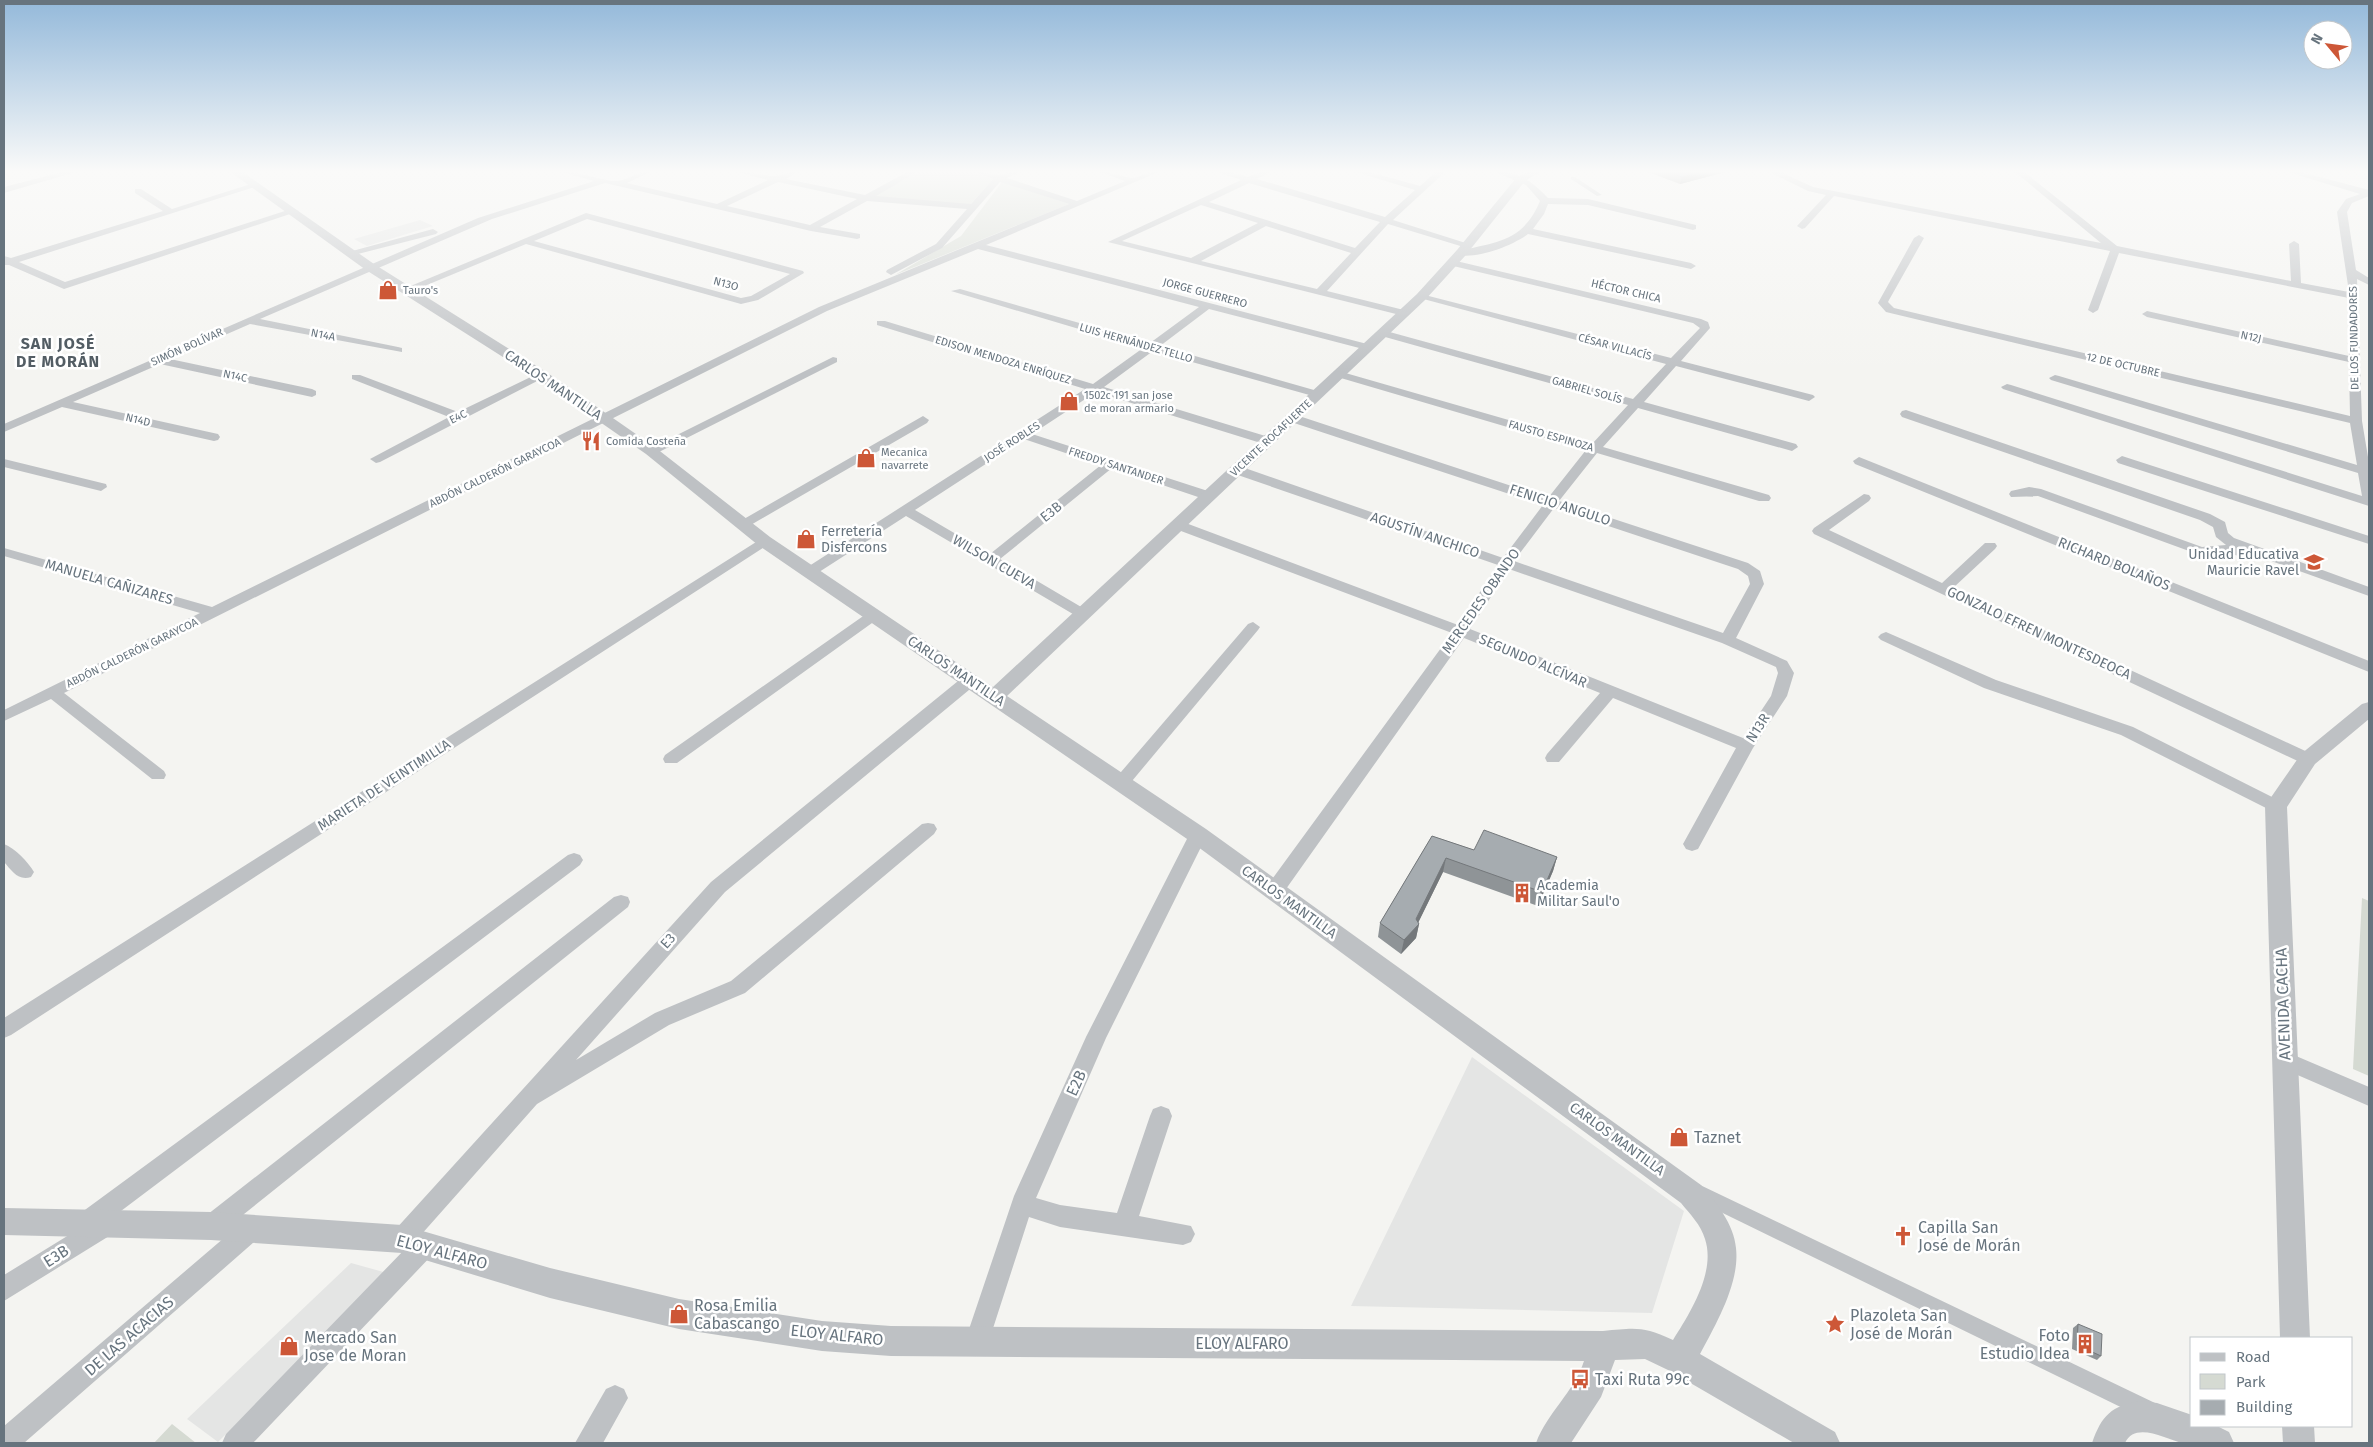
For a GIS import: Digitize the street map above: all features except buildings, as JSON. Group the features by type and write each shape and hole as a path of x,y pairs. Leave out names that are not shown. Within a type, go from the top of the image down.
{"street":[{"path":"6,261 82,239"},
{"path":"6,261 64,286 210,239"},
{"name":"CARLOS MANTILLA","path":"331,239 370,267 541,375 605,419 744,523 764,541 812,571 969,681 1198,835 1691,1194 1704,1209 1714,1225 1722,1255 1712,1295 1694,1335 1679,1359"},
{"path":"350,253 406,239"},
{"name":"SIMÓN BOLÍVAR","path":"4,428 438,239"},
{"name":"N13O","path":"525,241 531,239"},
{"name":"N13O","path":"525,241 747,301 799,273 670,239"},
{"path":"823,308 939,246 946,239"},
{"name":"ABDÓN CALDERÓN GARAYCOA","path":"4,716 605,419 823,308 997,239"},
{"path":"1121,239 1113,242 1404,313"},
{"path":"1193,261 1236,239"},
{"path":"1314,239 1356,252"},
{"path":"1320,292 1369,239"},
{"name":"HÉCTOR CHICA","path":"1425,239 1460,254 1697,321 1705,326"},
{"name":"VICENTE ROCAFUERTE","path":"994,697 1421,297 1473,239"},
{"path":"1460,254 1502,246 1514,239"},
{"path":"1562,239 1691,266"},
{"name":"12 DE OCTUBRE","path":"1919,239 1884,300 1883,303 1890,310 2356,421"},
{"path":"2058,239 2296,285 2356,293"},
{"path":"2101,239 2115,250"},
{"name":"DE LOS FUNDADORES","path":"2346,239 2356,293 2354,360 2356,421 2369,501"},
{"path":"406,290 525,241"},
{"path":"2294,244 2296,285"},
{"name":"JORGE GUERRERO","path":"979,246 1367,347"},
{"path":"2093,310 2115,250"},
{"path":"2351,271 2369,282"},
{"name":"LUIS HERNÁNDEZ TELLO","path":"956,291 1317,394"},
{"name":"CÉSAR VILLACÍS","path":"1421,297 1809,398"},
{"name":"JOSÉ ROBLES","path":"812,571 1095,388 1207,306"},
{"name":"N12J","path":"2147,314 2354,360"},
{"name":"N14A","path":"248,320 398,350"},
{"name":"EDISON MENDOZA ENRÍQUEZ","path":"881,323 1268,441"},
{"name":"MERCEDES OBANDO","path":"1274,891 1461,631 1506,563 1552,502 1594,448 1675,363 1703,332 1705,326"},
{"name":"GABRIEL SOLÍS","path":"1382,333 1792,448"},
{"name":"N14C","path":"158,360 312,393"},
{"path":"650,451 833,360"},
{"name":"FAUSTO ESPINOZA","path":"1338,374 1764,498"},
{"name":"E4C","path":"376,459 541,375"},
{"path":"356,377 459,417"},
{"path":"2055,378 2364,471"},
{"path":"2354,379 2369,382"},
{"path":"2007,386 2114,419 2180,444 2369,501"},
{"name":"N14D","path":"62,403 214,437"},
{"path":"1906,414 2205,517 2220,525 2221,534 2229,541 2369,592"},
{"name":"FENICIO ANGULO","path":"1292,418 1724,558 1752,571 1757,578 1757,584 1728,640"},
{"path":"744,523 923,420"},
{"name":"FREDDY SANTANDER","path":"1024,435 1209,496"},
{"path":"2122,460 2369,540"},
{"name":"RICHARD BOLAÑOS","path":"1858,461 2369,667"},
{"path":"4,463 100,487"},
{"name":"E3B","path":"991,560 1110,464"},
{"name":"AGUSTÍN ANCHICO","path":"1236,470 1728,640"},
{"path":"2016,494 2029,491 2041,493 2200,551 2209,551 2222,547 2232,549 2369,598"},
{"name":"GONZALO EFREN MONTESDEOCA","path":"1864,498 1820,531 2308,759"},
{"name":"WILSON CUEVA","path":"906,510 1083,614"},
{"name":"SEGUNDO ALCÍVAR","path":"1178,525 1461,631 1746,746"},
{"name":"MARIETA DE VEINTIMILLA","path":"4,1029 764,541"},
{"path":"1944,588 1990,546"},
{"name":"MANUELA CAÑIZARES","path":"4,552 214,612"},
{"path":"671,759 874,615"},
{"path":"1121,783 1253,627"},
{"path":"1886,637 1990,684 2127,731 2276,806 2308,759 2369,709"},
{"name":"N13R","path":"1692,844 1746,746 1779,696 1786,670 1776,660 1728,640"},
{"name":"E3","path":"240,1442 414,1242 521,1104 718,887 969,681"},
{"path":"53,692 158,775"},
{"path":"1553,758 1609,692"},
{"name":"AVENIDA CACHA","path":"2276,806 2295,1337"},
{"path":"521,1104 662,1019 738,987 928,829"},
{"name":"E2B","path":"977,1341 1022,1204 1096,1037 1198,835"},
{"path":"4,851 24,872"},
{"name":"E3B","path":"4,1289 97,1223 574,860"},
{"path":"212,1226 620,902"},
{"path":"2284,1060 2369,1097"},
{"path":"1125,1226 1161,1116"},
{"path":"1673,1180 2218,1443"},
{"path":"1022,1204 1060,1216 1183,1234"},
{"name":"ELOY ALFARO","path":"4,1222 212,1226 414,1242 550,1283 679,1314 822,1336 892,1340 977,1341 1603,1346 1647,1344 1679,1359 1824,1443"},
{"name":"DE LAS ACACIAS","path":"4,1443 253,1228"},
{"path":"1552,1443 1594,1383 1600,1366 1603,1346"},
{"path":"588,1443 615,1398"},
{"path":"2108,1443 2112,1429 2123,1422 2139,1416 2166,1419"},
{"path":"2298,1427 2299,1443"}],"shaded area":[{"path":"354,239 356,239 392,239 367,246"},
{"path":"1472,1057 1684,1211 1652,1313 1351,1306"},
{"name":"Mercado San Jose de Moran","path":"351,1263 387,1273 218,1442 187,1419"}],"green space":[{"path":"957,239 984,239 895,275"},
{"path":"2362,898 2369,901 2369,1076 2353,1069"},
{"path":"172,1424 196,1443 154,1443"}],"place":[{"name":"Tauro's","path":"388,290"},
{"name":"1502c 191 san jose de moran armario","path":"1069,401"},
{"name":"Comida Costeña","path":"591,441"},
{"name":"Mecanica navarrete","path":"866,458"},
{"name":"Ferretería Disfercons","path":"806,539"},
{"name":"Unidad Educativa Mauricie Ravel","path":"2314,562"},
{"name":"Academia Militar Saul'o","path":"1522,893"},
{"name":"Taznet","path":"1679,1137"},
{"name":"Capilla San José de Morán","path":"1903,1236"},
{"name":"Rosa Emilia Cabascango","path":"679,1314"},
{"name":"Plazoleta San José de Morán","path":"1835,1324"},
{"name":"Foto Estudio Idea","path":"2085,1344"},
{"name":"Mercado San Jose de Moran","path":"289,1346"},
{"name":"Taxi Ruta 99c","path":"1580,1379"}],"district":[{"name":"SAN JOSÉ DE MORÁN","path":"58,352"}]}
